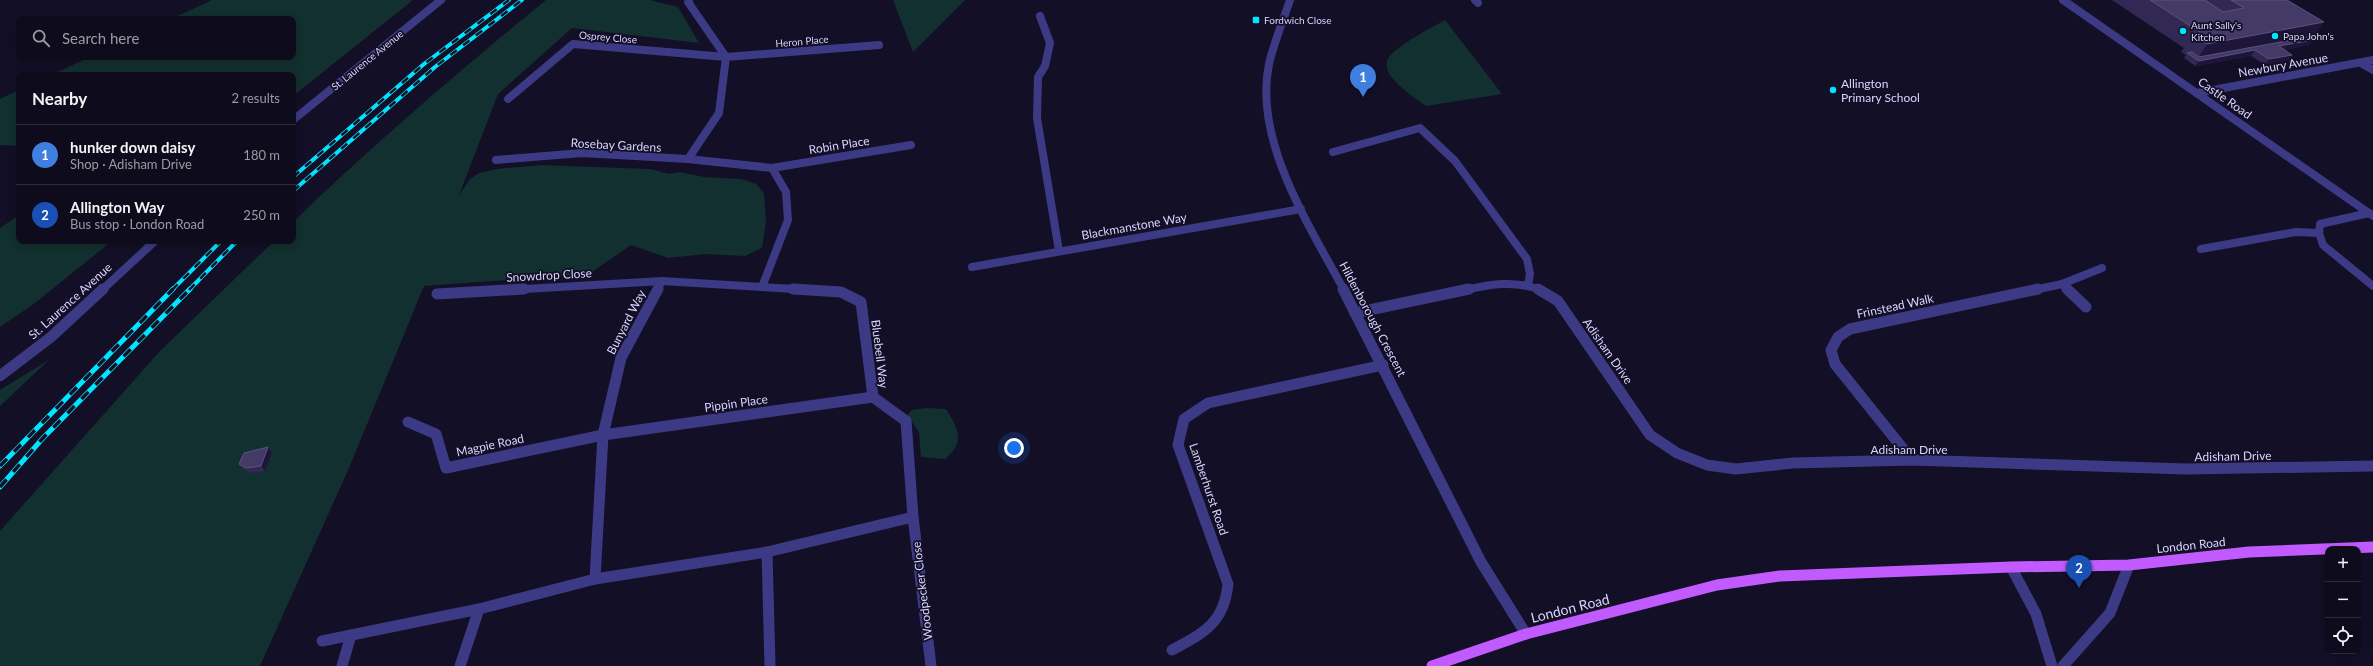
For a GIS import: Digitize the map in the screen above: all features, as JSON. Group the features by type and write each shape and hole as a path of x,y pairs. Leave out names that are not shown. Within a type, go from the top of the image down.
{"main road":[{"name":"London Road","path":"1432,666 1526,634 1717,586 1780,576 2011,567 2129,565 2249,552 2373,547"}],"street":[{"name":"St. Laurence Avenue","path":"296,118 441,0"},
{"path":"662,281 762,287 788,220 786,192 772,168 688,159 719,113 726,57 688,2 689,0"},
{"name":"Hildenborough Crescent","path":"1290,0 1269,64 1266,105 1274,144 1301,209 1383,365 1481,562 1526,634"},
{"name":"Castle Road","path":"2063,0 2371,215"},
{"path":"1040,16 1050,43 1045,66 1038,77 1037,118 1052,218 1059,251"},
{"name":"Osprey Close","path":"508,99 573,44 726,57"},
{"name":"Heron Place","path":"726,57 879,45"},
{"name":"Newbury Avenue","path":"2197,93 2373,60"},
{"path":"2361,63 2373,70"},
{"path":"1333,152 1420,128 1455,161 1527,259 1530,274 1528,284"},
{"name":"Robin Place","path":"772,168 911,145"},
{"name":"Rosebay Gardens","path":"496,160 582,153 688,159"},
{"name":"Blackmanstone Way","path":"972,267 1301,209"},
{"path":"2371,215 2320,224 2319,233 2323,245 2373,286"},
{"path":"2201,249 2296,232 2319,233"},
{"name":"St. Laurence Avenue","path":"0,376 51,337 152,244"},
{"name":"Frinstead Walk","path":"1912,460 1886,425 1835,364 1831,350 1838,337 1850,329 2062,284 2102,268"},
{"name":"Snowdrop Close","path":"437,294 662,281"},
{"name":"Bunyard Way","path":"595,579 603,435 621,358 662,281"},
{"name":"Adisham Drive","path":"1355,313 1498,283 1528,284 1546,292 1558,302 1650,435 1677,453 1707,465 1736,469 1793,463 1912,460 2186,469 2373,466"},
{"path":"2062,284 2086,307"},
{"name":"Bluebell Way","path":"762,287 842,292 861,302 873,397 906,422 913,517"},
{"name":"Lamberhurst Road","path":"1172,650 1204,634 1220,615 1228,598 1228,584 1178,445 1184,419 1208,403 1383,365"},
{"name":"Pippin Place","path":"603,435 873,397"},
{"name":"Magpie Road","path":"408,422 436,434 446,468 603,435"},
{"path":"322,641 479,609 595,579 767,552 913,517"},
{"name":"Woodpecker Close","path":"913,517 931,666"},
{"path":"767,552 770,666"},
{"path":"2064,666 2110,613 2129,565"},
{"path":"2011,567 2020,580 2044,632 2052,666"},
{"path":"460,666 479,609"},
{"path":"342,666 351,635"}],"green space":[{"path":"212,0 413,0 296,94 296,72 58,72 84,60 296,60 296,16 177,16"},
{"path":"546,0 650,0 678,7 699,43 572,28 498,94 459,195 470,179 479,173 496,169 541,165 650,169 669,174 679,172 704,177 741,179 756,184 764,193 766,221 762,248 745,256 706,254 668,258 631,245 589,274 424,286 349,468 260,666 0,666 0,531 160,351 271,244 296,244 296,219 354,164"},
{"path":"893,0 965,0 913,52"},
{"path":"1445,20 1502,94 1426,106 1400,86 1389,74 1387,61 1396,50 1413,38"},
{"path":"16,91 16,146 0,145 0,99"},
{"path":"16,217 16,244 108,244 35,303 0,327 0,228"},
{"path":"50,359 0,406 0,390"},
{"path":"926,408 946,409 954,422 958,435 958,441 952,453 945,459 921,457 919,432 907,415 912,410"}],"building":[{"path":"2150,0 2205,0 2223,12 2244,8 2231,0 2287,0 2324,22 2207,44 2192,34 2200,32"},
{"path":"2308,37 2313,40 2279,46 2292,55 2269,59 2255,50 2199,61 2187,53 2192,52 2199,57"},
{"path":"268,447 261,466 246,468 239,464 244,453"}],"railway":[{"path":"296,174 424,64 509,0"},
{"path":"296,188 435,67 522,0"},
{"path":"173,289 218,244"},
{"path":"189,290 234,244"},
{"path":"0,466 173,289"},
{"path":"0,487 43,438 190,289"}],"place":[{"name":"Fordwich Close","path":"1256,20"},
{"name":"Aunt Sally's Kitchen","path":"2183,31"},
{"name":"Papa John's","path":"2275,36"},
{"name":"Allington Primary School","path":"1833,90"},
{"name":"hunker down daisy","path":"1363,97"},
{"name":"Allington Way","path":"2079,588"}]}
